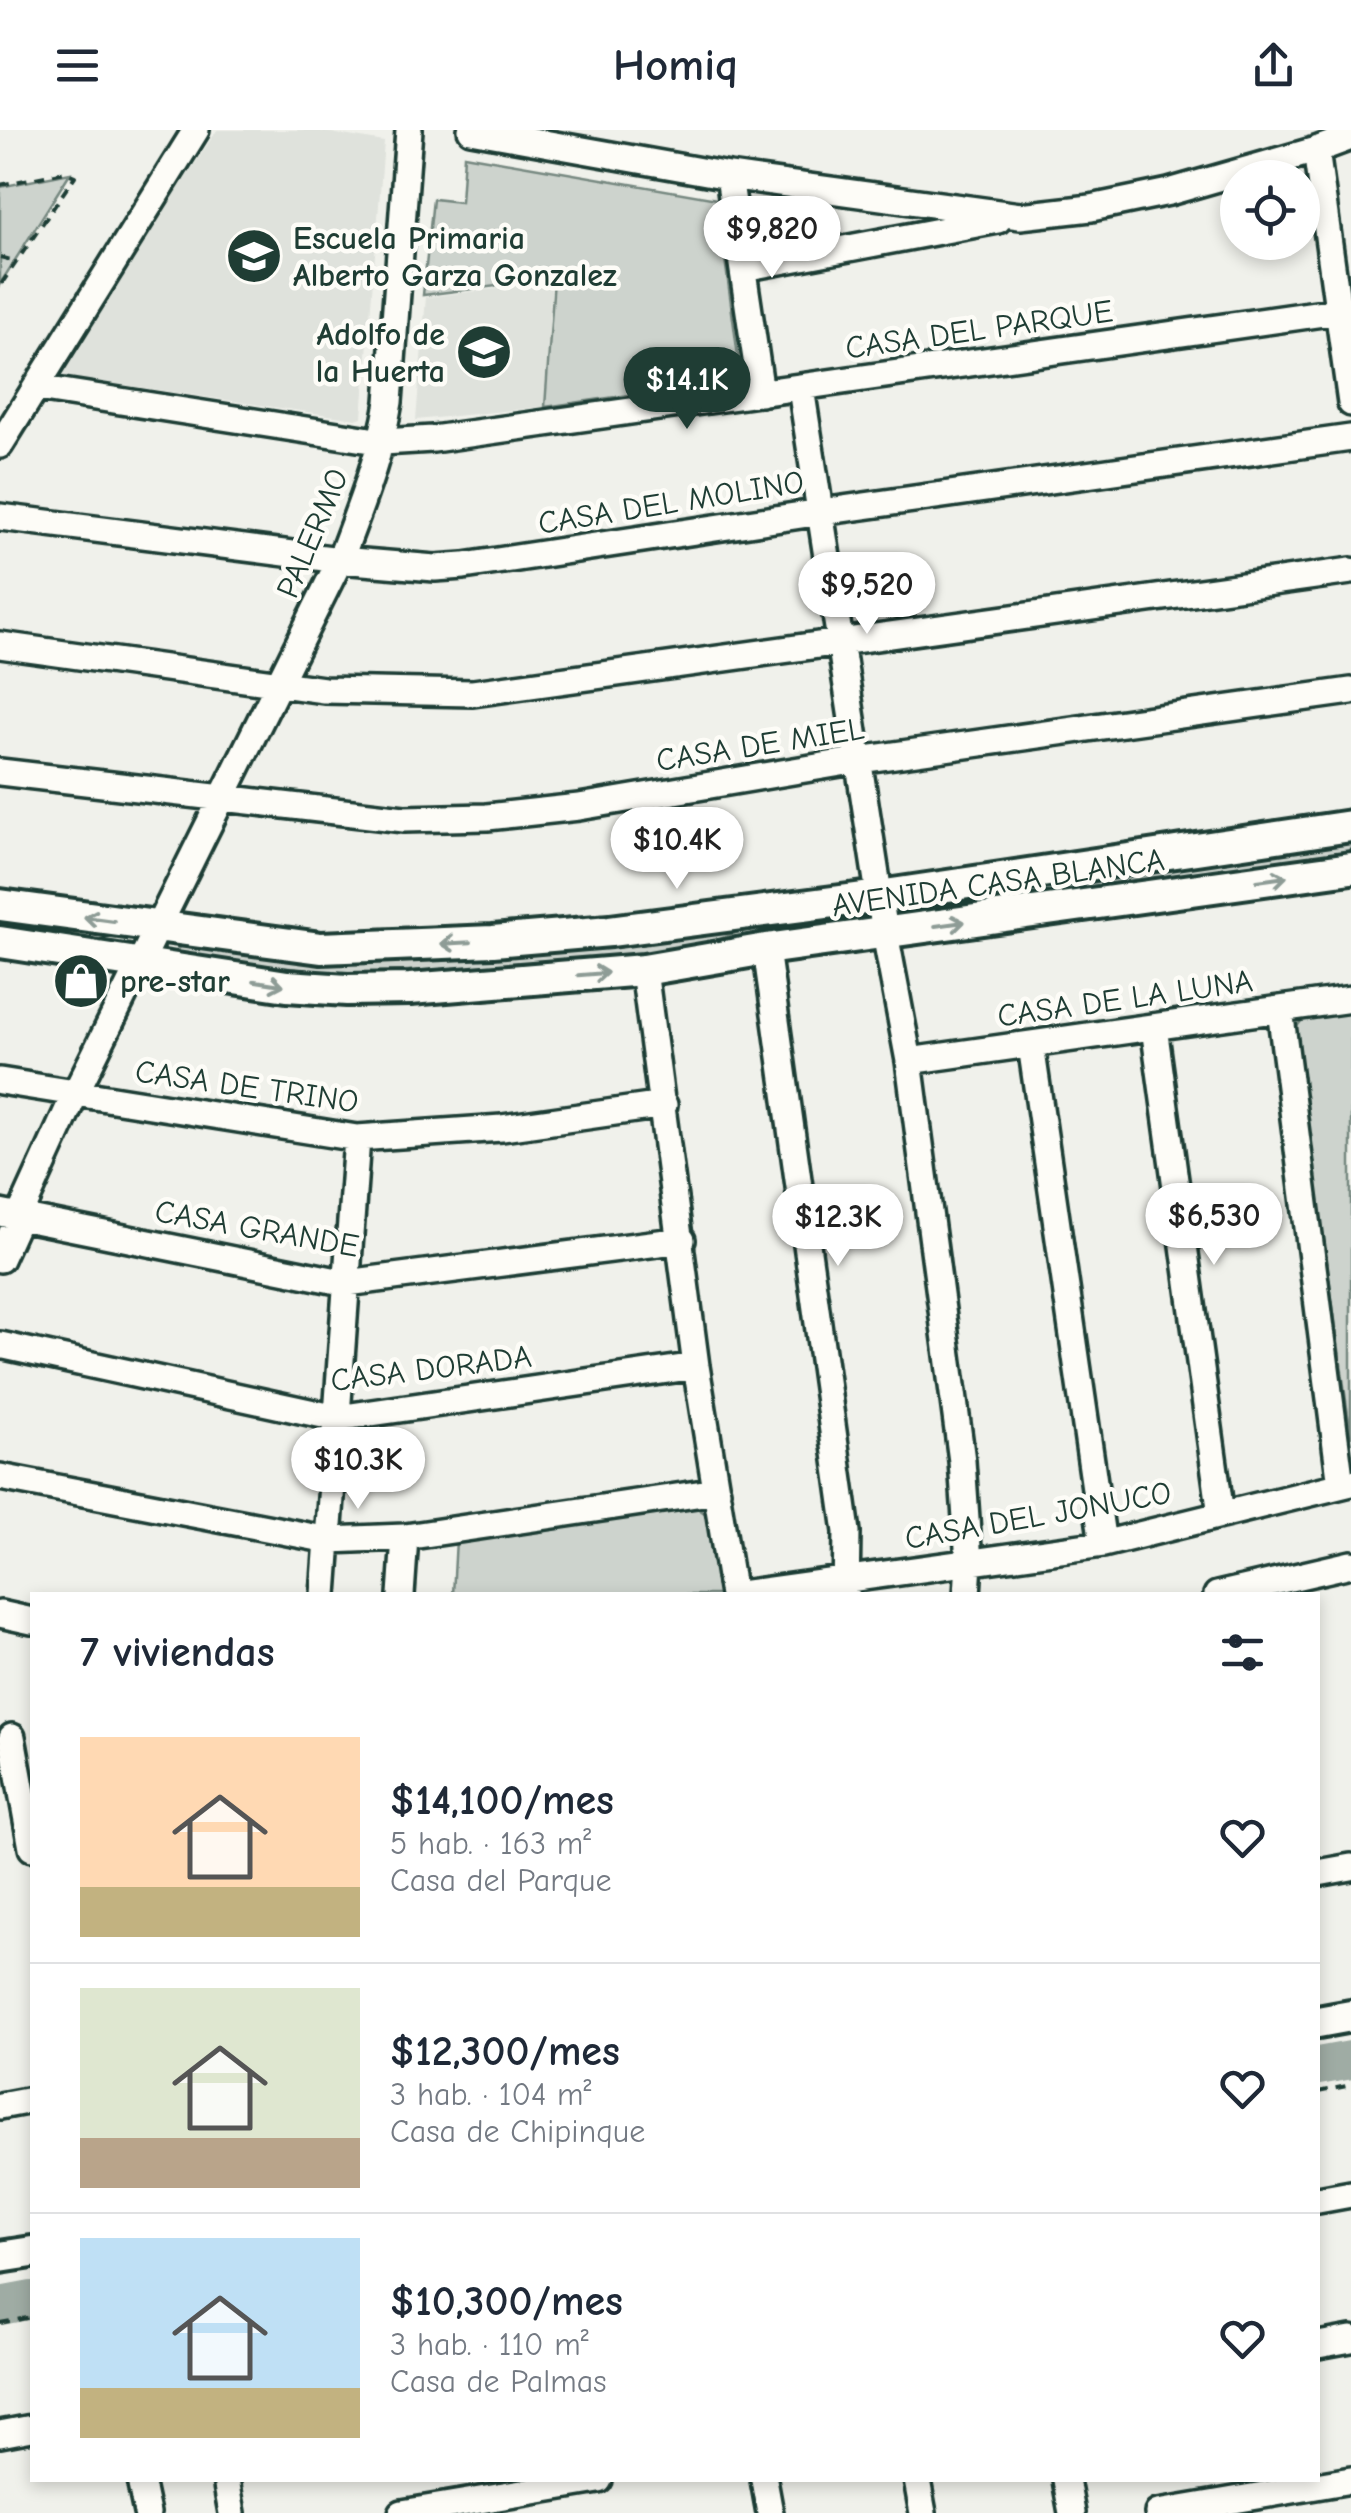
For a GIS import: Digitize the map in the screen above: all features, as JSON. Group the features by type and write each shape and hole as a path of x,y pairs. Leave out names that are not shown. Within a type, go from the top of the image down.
{"street":[{"path":"0,445 196,130"},
{"name":"PALERMO","path":"0,1259 10,1214 75,1094 340,560 383,442 409,130"},
{"path":"471,130 730,176 1020,216"},
{"path":"743,268 1020,216 1142,198 1351,137"},
{"path":"1316,150 1351,402"},
{"path":"730,176 760,393"},
{"name":"CASA DEL PARQUE","path":"37,388 383,442 496,432 1336,312"},
{"path":"801,388 885,933 909,1061 962,1461 969,1562 967,1592"},
{"name":"CASA DEL MOLINO","path":"0,517 340,560 434,568 494,563 820,512 1351,438"},
{"path":"0,645 324,690 370,694 472,693 1351,572"},
{"name":"CASA DE MIEL","path":"0,772 404,820 488,817 579,807 859,760 1351,691"},
{"name":"AVENIDA CASA BLANCA","path":"0,906 347,949 610,931 880,896 1351,826"},
{"name":"AVENIDA CASA BLANCA","path":"0,942 287,986 376,990 644,970 766,949 1351,868"},
{"path":"766,949 847,1532 845,1587"},
{"path":"644,970 696,1366 733,1592"},
{"name":"CASA DE LA LUNA","path":"909,1061 1351,1000"},
{"path":"1280,1009 1346,1484"},
{"path":"1154,1027 1221,1516"},
{"path":"1031,1045 1103,1544"},
{"name":"CASA DE TRINO","path":"0,1081 357,1138 502,1128 664,1105"},
{"path":"324,1592 357,1138"},
{"name":"CASA GRANDE","path":"10,1214 347,1283 682,1240"},
{"name":"CASA DORADA","path":"0,1345 337,1418 696,1366"},
{"path":"0,1477 328,1540 406,1537 717,1491"},
{"name":"CASA DEL JONUCO","path":"775,1592 845,1587 969,1562 1103,1544 1346,1484"},
{"path":"401,1592 406,1537"},
{"path":"1233,1592 1350,1568"},
{"path":"0,1614 30,1621"},
{"path":"15,1738 30,1835"},
{"path":"1320,1873 1351,1867"},
{"path":"1320,2022 1351,2016"},
{"path":"0,2106 30,2100"},
{"path":"1320,2200 1351,2194"},
{"path":"0,2257 30,2252"},
{"path":"1320,2345 1351,2338"},
{"path":"0,2434 30,2428"},
{"path":"1158,2513 1351,2480"},
{"path":"140,2482 147,2513"},
{"path":"226,2482 232,2513"},
{"path":"402,2513 587,2482"},
{"path":"764,2482 770,2513"},
{"path":"917,2482 922,2513"},
{"path":"1066,2482 1072,2513"}],"path":[{"path":"0,185 64,172 75,176 0,286"},
{"path":"0,257 16,261"},
{"path":"1320,2092 1351,2085"},
{"path":"0,2323 30,2317"}],"shaded area":[{"name":"Escuela Primaria Alberto Garza Gonzalez","path":"217,130 314,130 384,142 362,417 59,376 58,371"},
{"path":"464,155 717,199 741,379 545,407 554,279 423,295 433,199 461,202"},
{"path":"70,173 0,284 0,187"},
{"name":"Adolfo de la Huerta","path":"552,282 544,407 416,420 426,297"},
{"path":"1351,834 1351,853 902,917 901,905"},
{"path":"813,912 814,920 738,932 710,943 578,963 342,974 175,955 184,938 324,955"},
{"path":"1351,1009 1351,1437 1295,1029 1306,1015"},
{"path":"691,1504 709,1516 721,1592 453,1592 456,1539"}],"waterway":[{"path":"1320,2066 1351,2060"},
{"path":"0,2306 30,2300"}],"place":[{"name":"Escuela Primaria Alberto Garza Gonzalez","path":"254,256"},
{"name":"Adolfo de la Huerta","path":"484,352"},
{"name":"pre-star","path":"81,981"}]}
